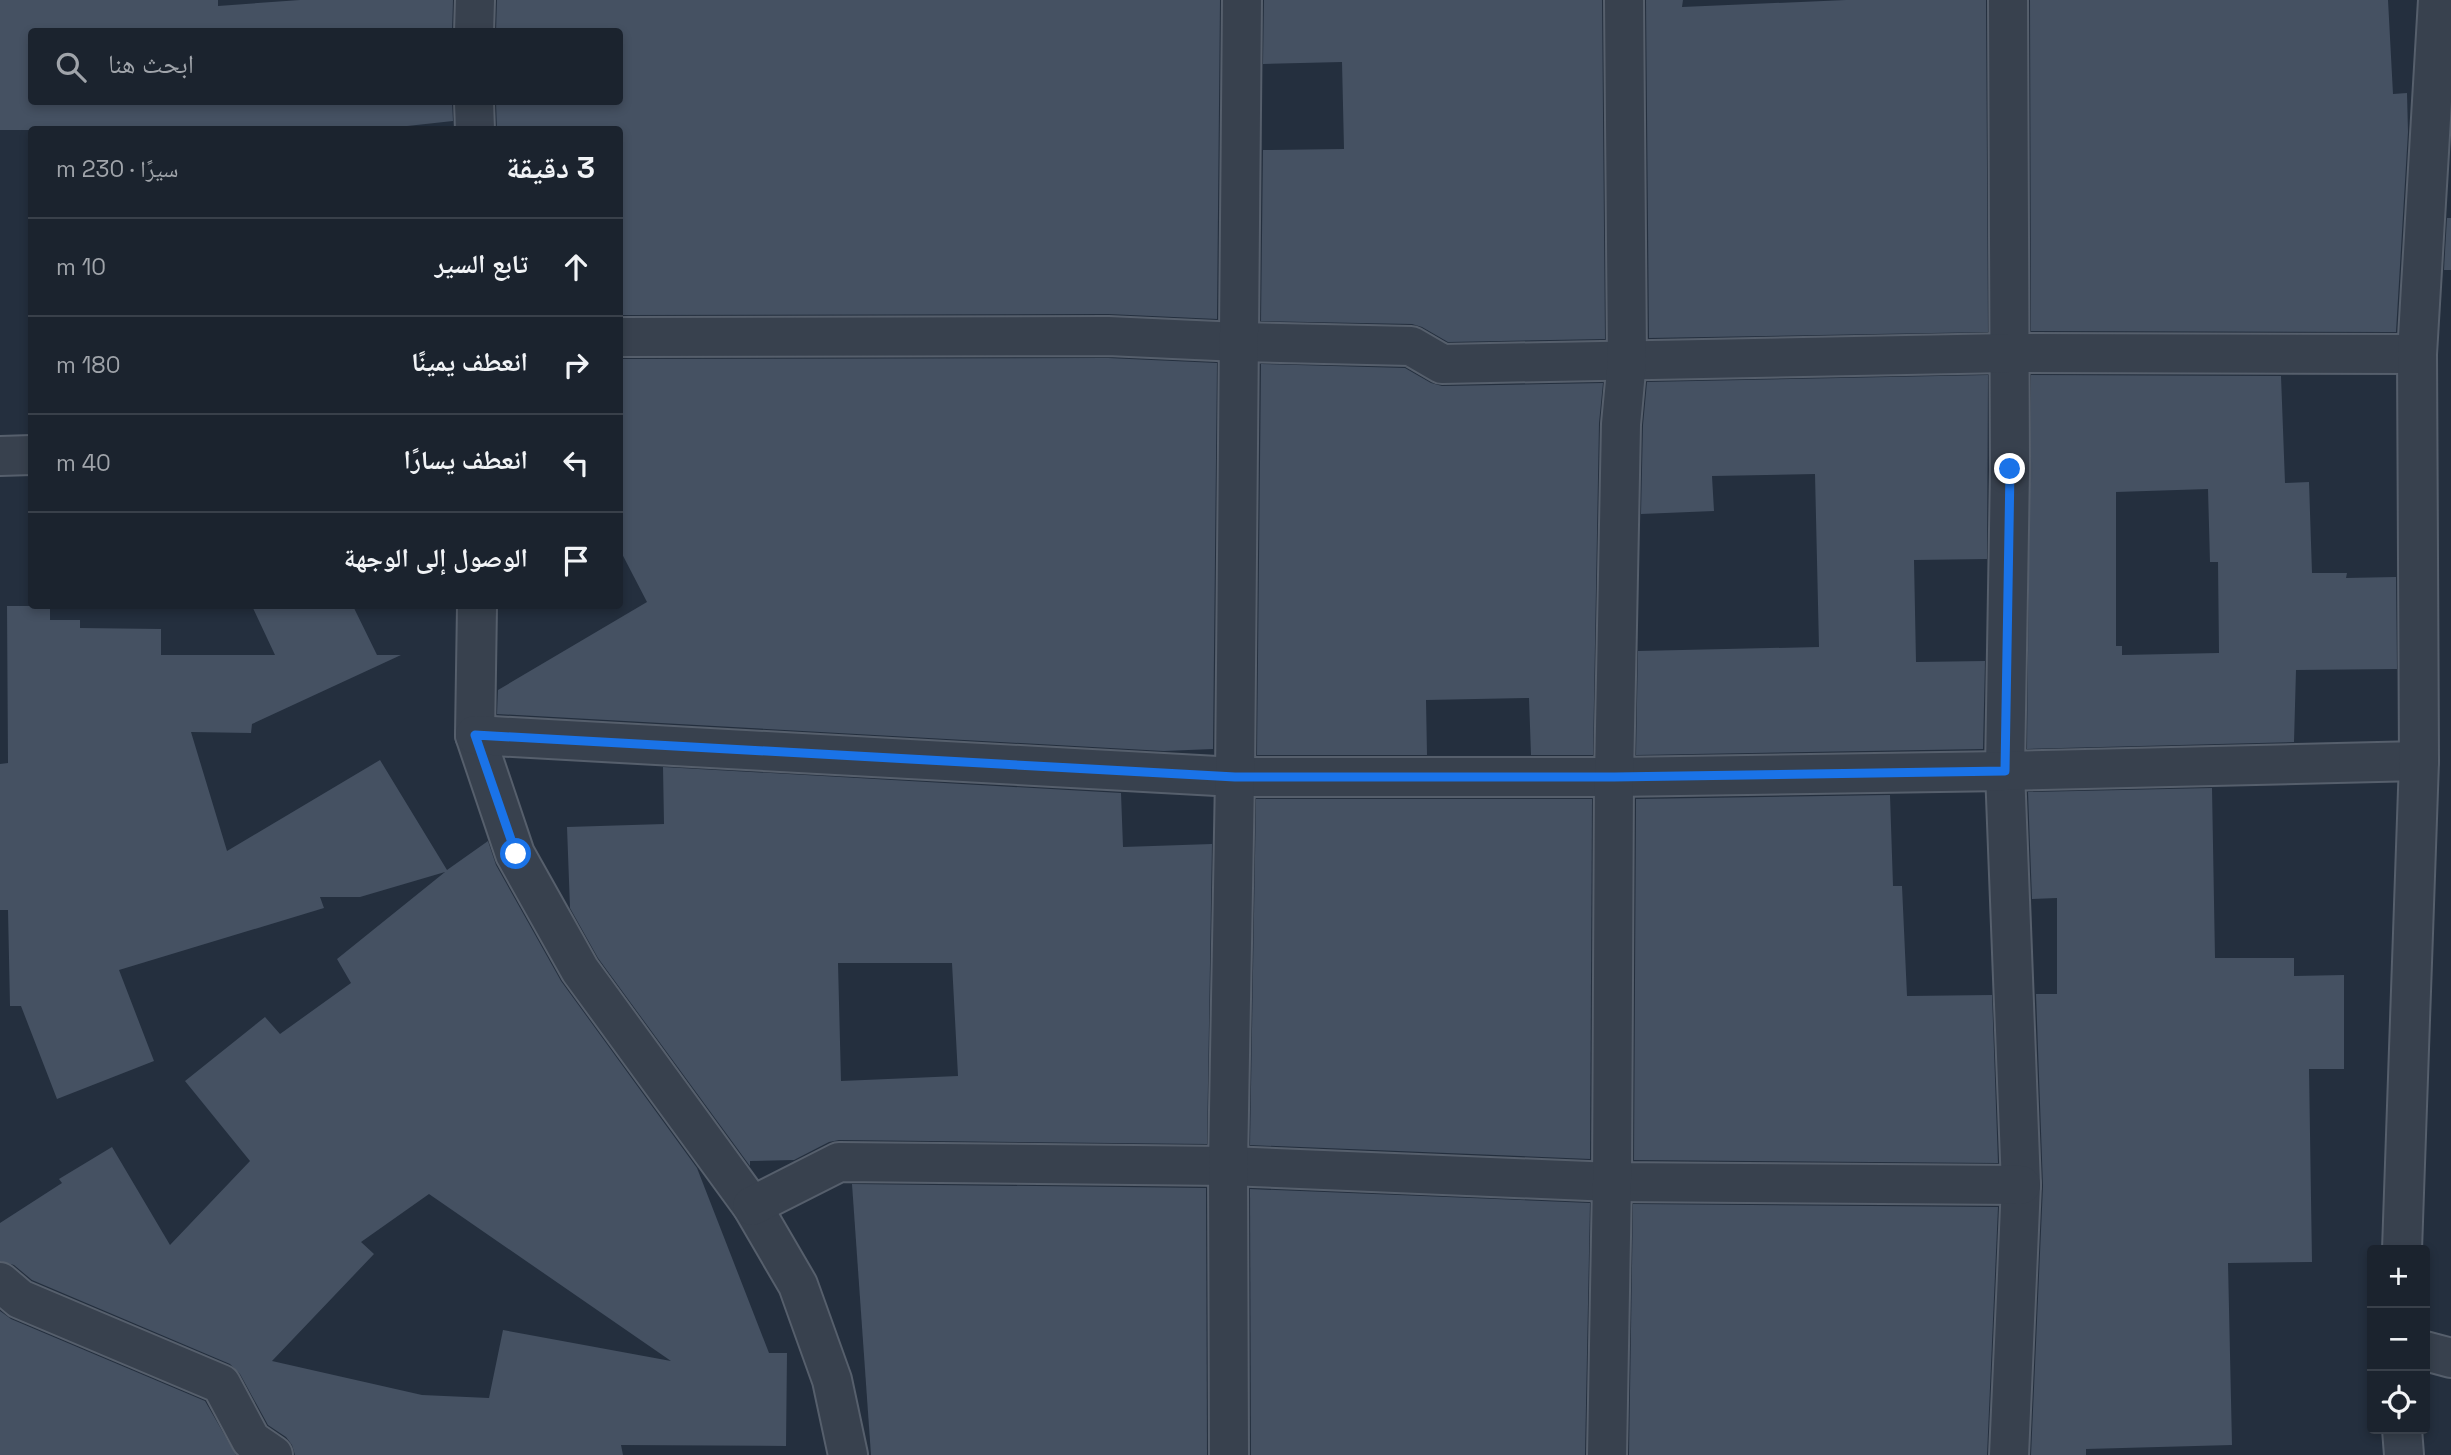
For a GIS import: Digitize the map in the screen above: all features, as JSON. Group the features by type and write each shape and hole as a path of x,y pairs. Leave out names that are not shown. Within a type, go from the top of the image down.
{"street":[{"path":"474,28 475,0"},
{"path":"1229,1455 1228,1166 1235,777 1242,0"},
{"path":"1608,1455 1614,777 1621,424 1627,360 1624,0"},
{"path":"2008,0 2010,469 2005,771 2021,1185 2009,1455"},
{"path":"2402,1245 2420,761 2417,355 2438,0"},
{"path":"474,105 475,126"},
{"path":"623,337 1108,337 1411,346 1442,364 2009,353 2417,355"},
{"path":"0,456 28,455"},
{"path":"477,609 475,735 516,854 580,970 752,1206 798,1285 832,1380 848,1455"},
{"path":"475,735 1235,777 1614,777 2420,761"},
{"path":"752,1206 839,1162 1228,1166 1612,1182 2021,1185"},
{"path":"0,1282 20,1299 221,1384 251,1440 273,1455"},
{"path":"2430,1352 2451,1358"},
{"path":"2402,1434 2404,1455"}],"building":[{"path":"0,0 218,0 218,6 300,0 453,0 452,28 28,28 28,105 452,105 453,121 407,126 28,126 28,130 0,130"},
{"path":"497,0 1220,0 1217,319 1108,314 623,315 623,126 497,126 496,105 623,105 623,28 496,28"},
{"path":"1264,0 1602,0 1605,339 1448,342 1412,324 1261,321 1263,150 1344,149 1342,62 1263,64"},
{"path":"1646,0 1683,0 1682,7 1846,0 1986,0 1988,332 1649,338"},
{"path":"2030,0 2388,0 2393,94 2407,93 2408,132 2396,332 2031,331"},
{"path":"2447,218 2451,218 2451,270 2444,270"},
{"path":"1108,358 1217,363 1213,749 1164,751 497,714 498,690 647,602 623,556 623,359"},
{"path":"1261,364 1405,368 1431,383 1442,386 1603,383 1599,423 1593,755 1531,755 1529,698 1426,700 1427,755 1257,755"},
{"path":"1988,375 1987,559 1914,560 1916,662 1985,661 1983,749 1636,755 1638,651 1819,647 1815,474 1712,476 1714,511 1641,514 1647,382"},
{"path":"2031,375 2281,376 2285,483 2309,482 2312,573 2347,573 2346,578 2396,577 2397,669 2296,670 2294,742 2027,749","holes":["2208,489 2210,562 2218,562 2219,653 2122,655 2122,646 2116,646 2116,492"]},
{"path":"7,606 50,609 50,620 80,620 80,628 161,629 161,655 275,655 253,609 354,609 377,655 401,655 252,724 251,733 191,732 227,851 380,760 447,870 488,841 496,865 561,981 697,1168 769,1353 787,1353 786,1446 621,1445 623,1455 295,1455 286,1437 268,1425 240,1374 230,1364 32,1280 14,1265 0,1261 0,1223 62,1183 59,1179 112,1147 170,1245 250,1161 185,1081 265,1017 280,1034 351,983 337,959 445,872 360,897 320,897 324,908 119,970 154,1061 57,1099 21,1006 10,1006 8,910 0,910 0,764 8,763","holes":["429,1194 671,1361 503,1330 489,1398 422,1395 272,1361 374,1254 361,1242"]},
{"path":"663,767 1121,793 1123,847 1212,844 1207,1144 839,1140 829,1142 794,1160 750,1161 750,1166 598,958 570,908 567,827 664,824","holes":["838,963 952,963 958,1076 841,1081"]},
{"path":"2212,788 2215,958 2294,958 2294,976 2344,975 2344,1069 2309,1069 2312,1262 2228,1263 2232,1445 2086,1449 2086,1455 2031,1455 2043,1186 2036,994 2057,994 2057,898 2032,899 2028,792"},
{"path":"1890,795 1893,886 1902,886 1907,996 1992,995 1998,1163 1634,1160 1636,799"},
{"path":"1256,799 1592,799 1590,1159 1250,1145"},
{"path":"852,1184 1206,1188 1207,1455 871,1455"},
{"path":"1250,1189 1590,1203 1585,1455 1251,1455"},
{"path":"1633,1204 1998,1207 1987,1455 1629,1455"},
{"path":"0,1311 11,1319 205,1401 236,1455 0,1455"}],"route":[{"path":"516,854 475,735 1235,777 1614,777 2005,771 2010,469"}]}
